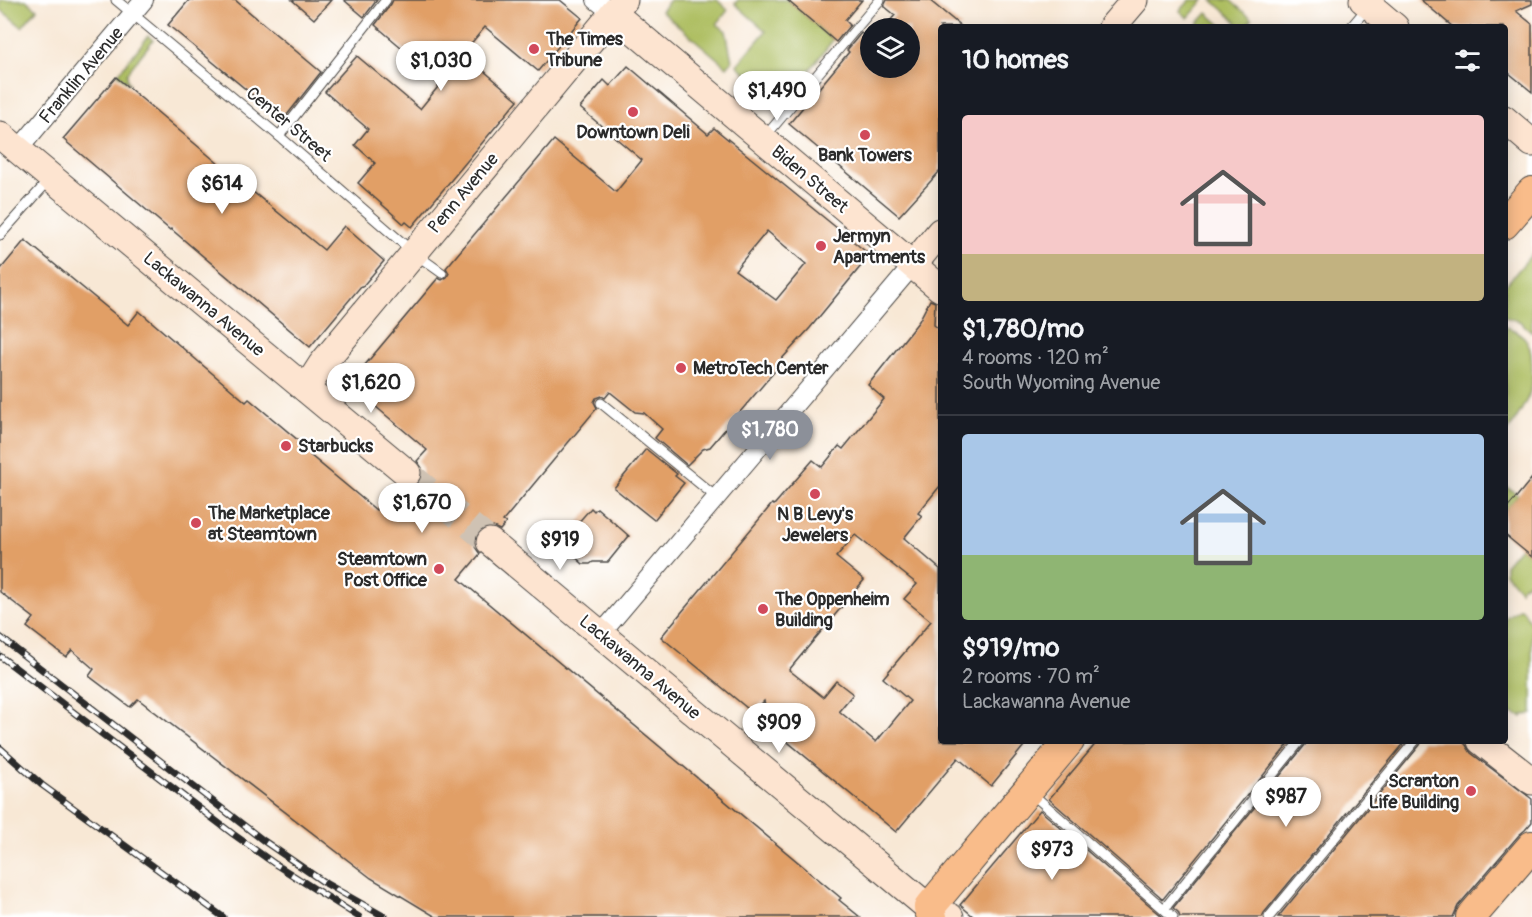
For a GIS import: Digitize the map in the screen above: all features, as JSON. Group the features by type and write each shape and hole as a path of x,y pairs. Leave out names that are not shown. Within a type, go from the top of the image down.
{"main road":[{"path":"1115,24 1135,0"},
{"path":"1369,2 1392,24"},
{"name":"Biden Street","path":"611,4 763,140 938,286"},
{"name":"Penn Avenue","path":"306,389 322,364 414,253 611,4"},
{"path":"1508,122 1532,142"},
{"name":"Lackawanna Avenue","path":"9,142 407,473"},
{"path":"1508,219 1532,192"},
{"path":"913,265 938,234"},
{"name":"Lackawanna Avenue","path":"490,542 933,915"},
{"path":"933,915 1067,744"},
{"path":"1484,744 1532,781"},
{"path":"1471,917 1532,846"}],"street":[{"name":"Franklin Avenue","path":"9,142 138,7"},
{"path":"601,634 913,265"}],"lane":[{"name":"Center Street","path":"116,0 138,7 279,136 414,253 442,273"},
{"path":"279,136 386,0"},
{"path":"763,140 880,0"},
{"path":"1353,24 1369,2"},
{"path":"0,235 51,177"},
{"path":"601,403 716,497"},
{"path":"1164,909 1298,744"},
{"path":"1269,917 1413,744"},
{"path":"1028,791 1173,917"}],"green space":[{"path":"0,0 26,0 37,9 22,27 0,9"},
{"path":"670,0 717,0 728,10 717,24 726,31 732,61 727,67 661,11"},
{"path":"738,0 787,0 833,40 778,110 756,92 758,84 737,65 766,31 735,4"},
{"path":"1190,0 1204,0 1188,18 1180,11"},
{"path":"1212,0 1230,0 1252,19 1248,24 1235,24 1237,22"},
{"path":"1207,13 1220,24 1197,24"},
{"path":"148,36 153,40 127,73 130,85 118,74"},
{"path":"1532,254 1532,332 1519,321 1508,318 1508,282"},
{"path":"1508,328 1519,333 1528,342 1532,362 1530,391 1508,431"},
{"path":"1508,488 1518,495 1508,508"},
{"path":"1520,547 1532,557 1532,583 1521,587 1520,590 1508,576 1508,561"},
{"path":"1520,608 1532,626 1532,714 1522,715 1522,717 1508,711 1508,616"}],"building":[{"path":"189,0 235,0 321,72 283,120 168,25"},
{"path":"292,0 331,0 314,19"},
{"path":"344,0 377,0 364,17"},
{"path":"393,0 560,0 582,18 538,71 485,27 463,53 518,100 412,227 406,222 404,224 358,183 375,163 355,145 368,129 325,92 357,56 420,109 442,82 375,25"},
{"path":"787,0 862,0 845,20 850,25 836,42"},
{"name":"Bank Towers","path":"887,0 929,0 958,24 938,24 938,173 899,216 789,124 849,52 847,50 860,34 860,78 920,78 920,18 892,18 895,15 884,6"},
{"path":"1421,0 1532,0 1532,4 1516,11 1532,24 1532,92 1508,72 1508,24 1449,24"},
{"name":"The Marketplace at Steamtown","path":"628,66 708,134 714,128 870,255 710,447 703,449 687,465 655,438 662,429 644,413 635,412 610,392 605,398 602,396 596,398 594,402 597,408 503,521 506,523 500,530 485,527 478,532 474,540 475,547 480,554 459,579 841,898 839,900 860,917 436,917 371,878 138,699 130,707 89,676 94,669 72,650 66,657 27,627 34,618 0,592 0,270 25,240 128,325 139,311 246,402 249,399 312,452 310,455 376,510 397,485 412,488 419,483 422,468 417,461 427,450 349,384 438,278 442,280 447,277 449,273 446,268 554,140 616,192 642,160 580,108 604,80 610,86","holes":["767,231 806,264 776,300 735,270"]},
{"path":"116,77 324,250 344,226 384,261 310,347 63,139"},
{"path":"930,300 935,302 934,325 938,328 938,488 918,513 922,516 904,538 938,567 938,744 1026,744 991,786 958,758 896,832 771,728 764,701 753,713 661,637 772,504 774,505 813,460 822,467 839,446 843,449 884,399 868,385 919,321","holes":["855,535 917,584 904,599 931,621 883,678 910,701 876,742 839,711 853,694 836,681 823,697 789,670 864,580 836,557"]},
{"path":"646,449 677,474 675,476 684,483 654,520 614,488"},
{"path":"1532,478 1532,557 1508,537 1508,507"},
{"path":"591,508 594,511 597,508 629,536 608,562 583,564 560,543"},
{"path":"1095,744 1289,744 1163,899 1049,799"},
{"path":"1404,744 1262,917 1180,917 1173,908 1305,745"},
{"path":"1465,744 1471,753 1532,799 1532,822 1458,906 1453,917 1278,917 1420,745"},
{"path":"1040,810 1163,917 974,917 960,905"}],"tunnel":[{"path":"407,473 490,542"}],"railway":[{"path":"0,637 264,841 325,883 385,917"},
{"path":"0,656 233,834 275,864 359,917"},
{"path":"0,748 42,785 223,917"}],"place":[{"name":"The Times Tribune","path":"534,49"},
{"name":"Downtown Deli","path":"633,112"},
{"name":"Bank Towers","path":"865,135"},
{"name":"Jermyn Apartments","path":"821,246"},
{"name":"MetroTech Center","path":"681,368"},
{"name":"Starbucks","path":"286,446"},
{"name":"N B Levy's Jewelers","path":"815,494"},
{"name":"The Marketplace at Steamtown","path":"196,523"},
{"name":"Steamtown Post Office","path":"439,569"},
{"name":"The Oppenheim Building","path":"763,609"},
{"name":"Scranton Life Building","path":"1471,791"}]}
